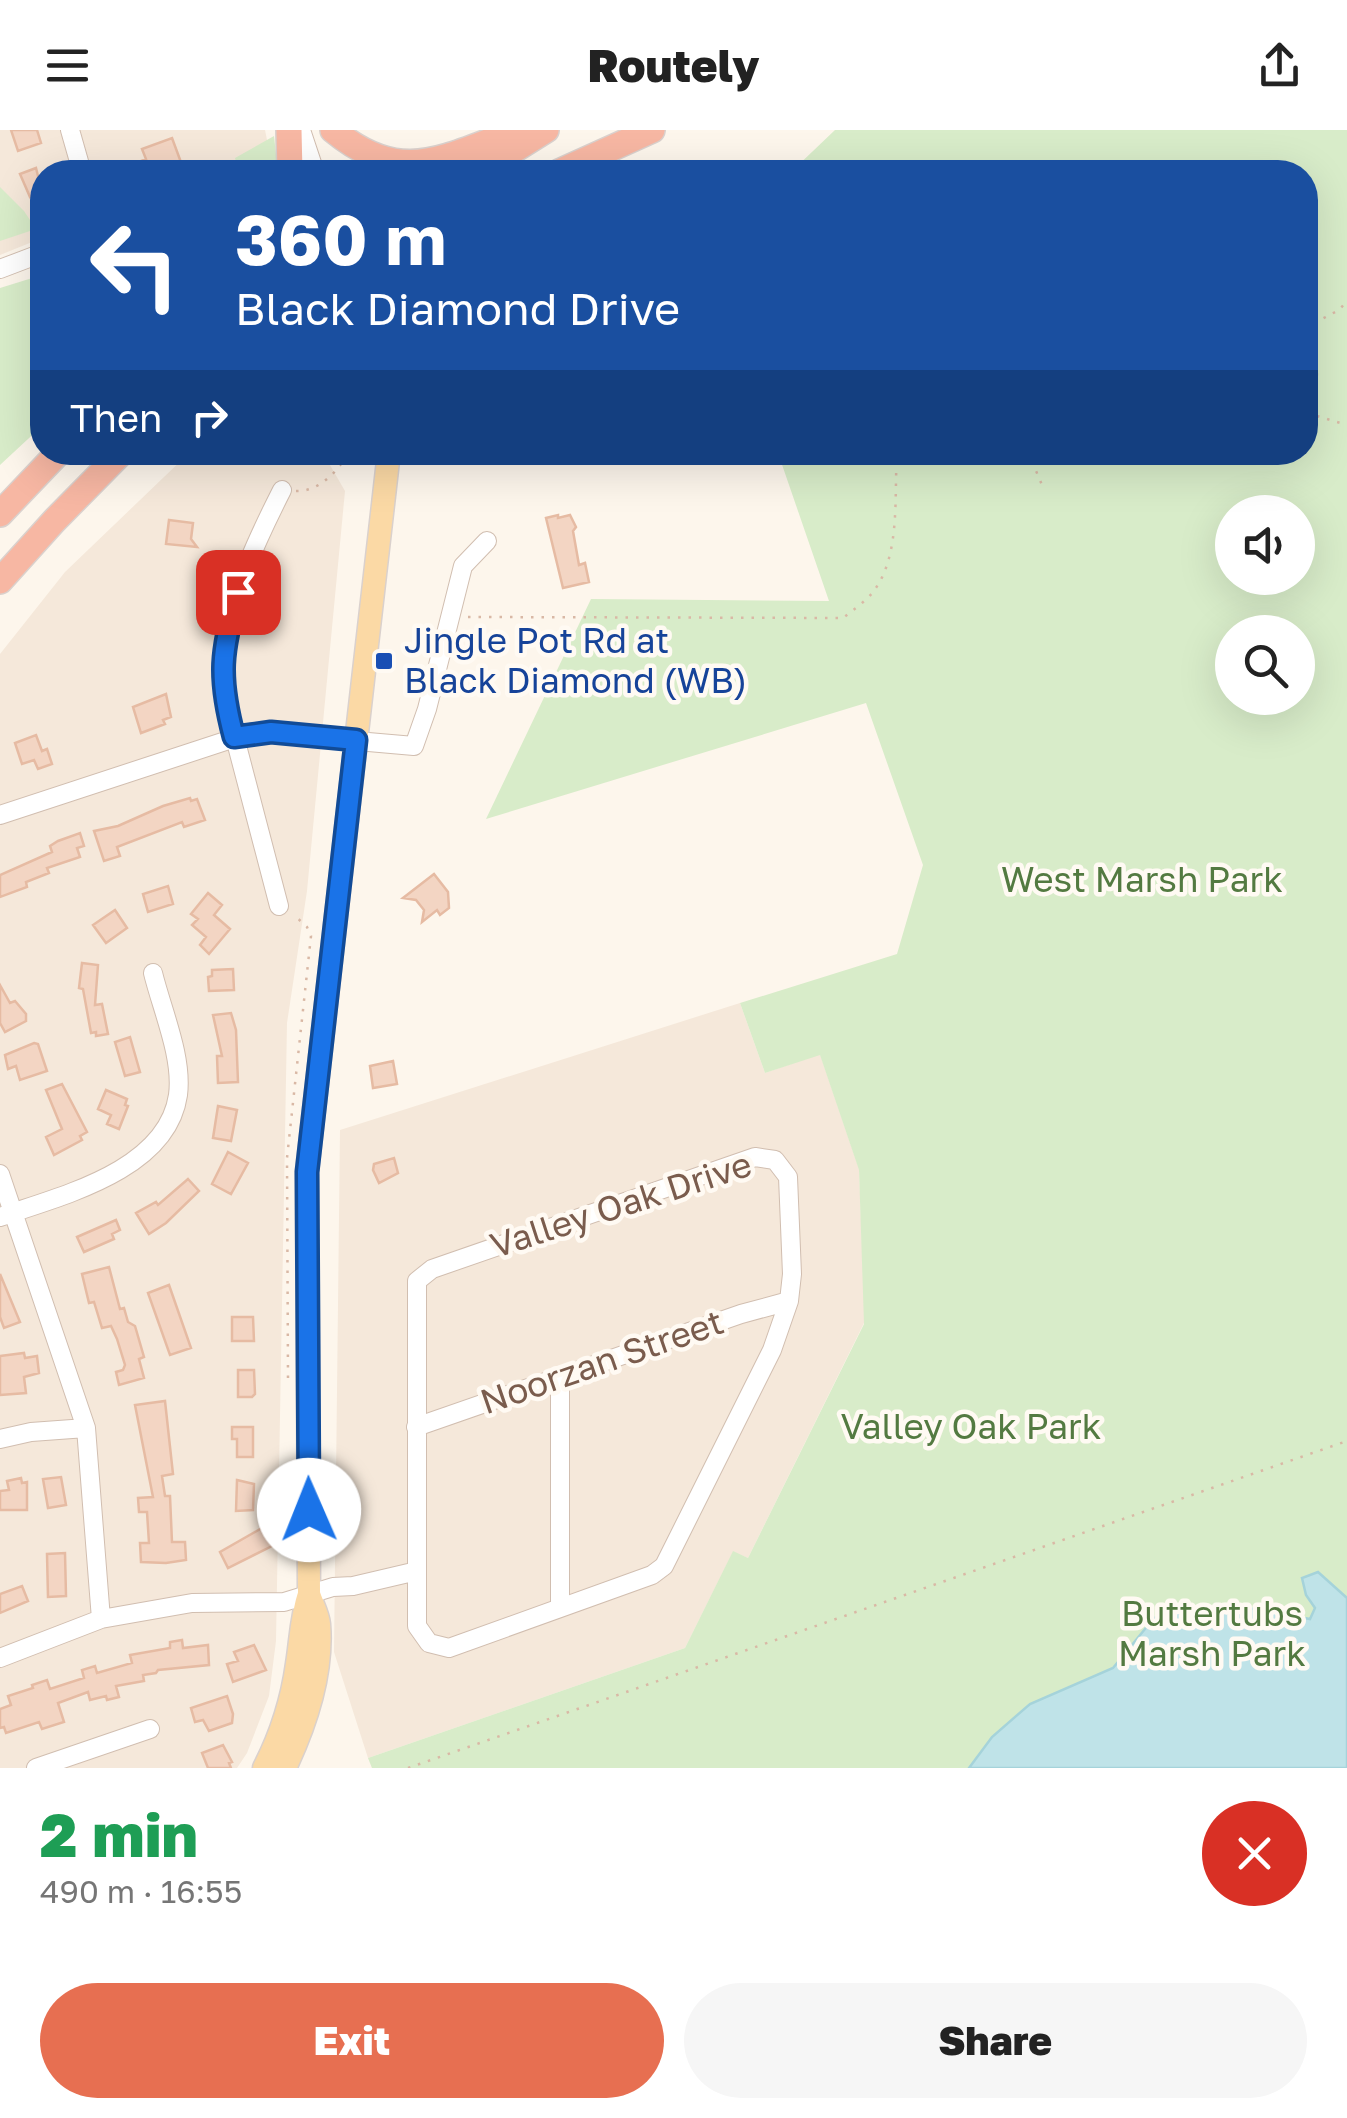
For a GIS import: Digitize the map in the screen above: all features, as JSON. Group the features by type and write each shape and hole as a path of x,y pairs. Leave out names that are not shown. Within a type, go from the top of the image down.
{"highway":[{"path":"288,130 289,160"},
{"path":"333,130 357,150 382,160"},
{"path":"433,160 520,130"},
{"path":"476,160 537,130"},
{"path":"499,160 546,130"},
{"path":"588,160 652,130"},
{"path":"590,160 597,156"},
{"path":"0,514 47,465"},
{"path":"0,581 109,465"}],"main road":[{"path":"264,1768 290,1702 300,1622 309,1594 307,1172 388,465"},
{"path":"285,1768 303,1725 317,1657 319,1622 309,1594"}],"street":[{"path":"70,130 79,160"},
{"path":"301,130 310,160"},
{"path":"0,269 30,258"},
{"path":"279,906 224,696 224,638 251,551 282,490"},
{"path":"0,816 234,737 271,732 414,746 462,566 487,541"},
{"path":"7,1215 86,1188 150,1148 169,1121 178,1094 175,1057 152,973"},
{"name":"Valley Oak Drive","path":"755,1157 775,1160 788,1177 790,1301 772,1350 664,1566 652,1575 449,1648 429,1644 418,1626 416,1427 416,1286 426,1272 755,1157"},
{"path":"0,1174 7,1215 86,1428 101,1619"},
{"name":"Noorzan Street","path":"416,1427 741,1314 790,1301"},
{"path":"560,1378 560,1608"},
{"path":"0,1440 31,1432 86,1428"},
{"path":"0,1658 101,1619 192,1603 284,1602 417,1571"},
{"path":"36,1768 150,1729"}],"path":[{"path":"1318,321 1339,310 1347,300"},
{"path":"1318,417 1347,425"},
{"path":"282,490 314,488 339,465"},
{"path":"451,616 843,618 872,593 887,568 896,526 896,465"},
{"path":"1034,465 1042,485"},
{"path":"408,1768 1347,1441"}],"shaded area":[{"path":"0,130 265,130 269,150 242,160 30,160 30,243 0,255"},
{"path":"176,465 330,465 345,491 307,891 287,1023 276,1641 269,1696 247,1753 237,1768 0,1768 0,654 65,572"},
{"path":"740,1003 765,1073 820,1054 859,1169 865,1321 748,1558 733,1552 685,1648 368,1758 334,1652 340,1130"}],"green space":[{"path":"835,130 1347,130 1347,1768 372,1768 368,1758 685,1648 733,1551 748,1558 864,1324 859,1170 820,1055 765,1073 740,1003 897,954 923,865 866,703 486,819 591,599 829,601 782,465 1318,465 1318,160 804,160"},
{"path":"274,136 277,160 235,158"},
{"path":"0,187 24,211 30,220 30,231 0,241"},
{"path":"30,279 30,437 0,465 0,288"}],"water":[{"path":"1318,1572 1347,1598 1347,1768 969,1768 992,1737 1030,1704 1113,1668 1154,1618 1171,1611 1243,1607 1310,1619 1315,1608 1306,1595 1302,1578"}],"building":[{"path":"11,130 37,130 41,143 18,151"},
{"path":"172,138 180,160 144,160 142,149"},
{"path":"30,170 30,197 20,174"},
{"path":"570,515 576,527 573,531 579,565 585,563 589,582 563,588 546,518"},
{"path":"169,520 193,523 191,539 197,547 166,544"},
{"path":"166,694 171,717 163,720 165,724 141,733 133,707"},
{"path":"36,735 52,764 38,769 34,760 22,764 15,743"},
{"path":"190,798 197,799 205,820 184,827 182,822 117,847 120,856 104,861 94,831 118,826"},
{"path":"80,833 84,846 77,848 80,857 47,868 49,873 26,882 27,887 0,897 0,875 52,852 50,846"},
{"path":"434,874 448,892 449,908 440,915 437,910 422,922 424,910 416,900 403,898"},
{"path":"168,886 173,904 148,912 143,894"},
{"path":"208,893 222,905 214,915 230,929 209,954 200,945 206,937 192,925 198,919 191,914"},
{"path":"115,910 127,928 106,943 93,925"},
{"path":"82,963 98,965 95,1005 102,1004 108,1034 91,1033 83,989 79,988"},
{"path":"233,969 234,990 209,991 212,970"},
{"path":"0,985 10,1003 15,1001 26,1014 26,1021 5,1032 0,1023"},
{"path":"231,1013 236,1030 238,1082 218,1083 217,1056 222,1056 213,1015"},
{"path":"130,1037 140,1072 125,1076 115,1042"},
{"path":"38,1044 47,1071 20,1080 16,1066 8,1069 5,1055"},
{"path":"393,1061 397,1084 373,1088 370,1066"},
{"path":"62,1084 87,1132 80,1136 82,1140 54,1155 46,1137 62,1129 46,1090"},
{"path":"106,1090 127,1099 119,1129 107,1124 111,1115 98,1109"},
{"path":"218,1106 237,1110 231,1141 213,1138"},
{"path":"228,1152 248,1163 231,1194 212,1184"},
{"path":"394,1158 398,1173 379,1183 374,1164"},
{"path":"188,1179 199,1191 149,1234 136,1213 156,1202 158,1205"},
{"path":"116,1220 120,1230 112,1234 114,1239 84,1252 77,1237"},
{"path":"109,1267 120,1309 124,1308 128,1322 135,1326 144,1357 139,1359 144,1378 119,1385 116,1372 125,1365 117,1339 111,1326 102,1328 94,1302 89,1303 82,1274"},
{"path":"0,1274 20,1322 4,1328 0,1317"},
{"path":"169,1285 191,1348 170,1355 148,1293"},
{"path":"232,1317 253,1317 254,1341 232,1341"},
{"path":"24,1353 25,1358 37,1356 39,1373 24,1377 26,1393 0,1395 0,1356"},
{"path":"238,1370 254,1370 252,1397 238,1397"},
{"path":"165,1401 173,1474 162,1476 165,1496 170,1496 172,1542 185,1542 186,1560 141,1562 140,1543 149,1543 147,1512 139,1512 138,1498 153,1497 135,1405"},
{"path":"232,1427 253,1427 253,1457 237,1457"},
{"path":"61,1477 66,1505 48,1508 43,1479"},
{"path":"21,1478 22,1483 27,1482 27,1510 0,1510 0,1491 9,1490 7,1481"},
{"path":"237,1480 254,1484 253,1510 236,1511"},
{"path":"262,1528 272,1546 228,1568 220,1552"},
{"path":"65,1553 66,1596 48,1597 47,1554"},
{"path":"22,1586 28,1601 0,1613 0,1594"},
{"path":"182,1640 183,1648 208,1645 209,1665 143,1675 144,1681 116,1686 119,1697 90,1700 88,1692 58,1703 64,1722 42,1729 39,1722 6,1733 4,1727 0,1728 0,1709 11,1705 8,1696 47,1680 50,1689 84,1678 82,1670 95,1666 97,1673 132,1663 130,1655 170,1648 170,1642"},
{"path":"254,1645 266,1670 233,1682 227,1664 238,1661 234,1652"},
{"path":"227,1696 232,1723 209,1731 203,1720 195,1722 191,1708"},
{"path":"223,1745 231,1768 208,1768 202,1753"}],"place":[{"name":"Jingle Pot Rd at Black Diamond (WB)","path":"384,661"}],"route":[{"path":"238,592 224,638 222,670 234,737 271,732 356,740 307,1172 309,1510"}],"park label":[{"name":"West Marsh Park","path":"1142,880"},
{"name":"Valley Oak Park","path":"971,1427"},
{"name":"Buttertubs Marsh Park","path":"1212,1634"}]}
